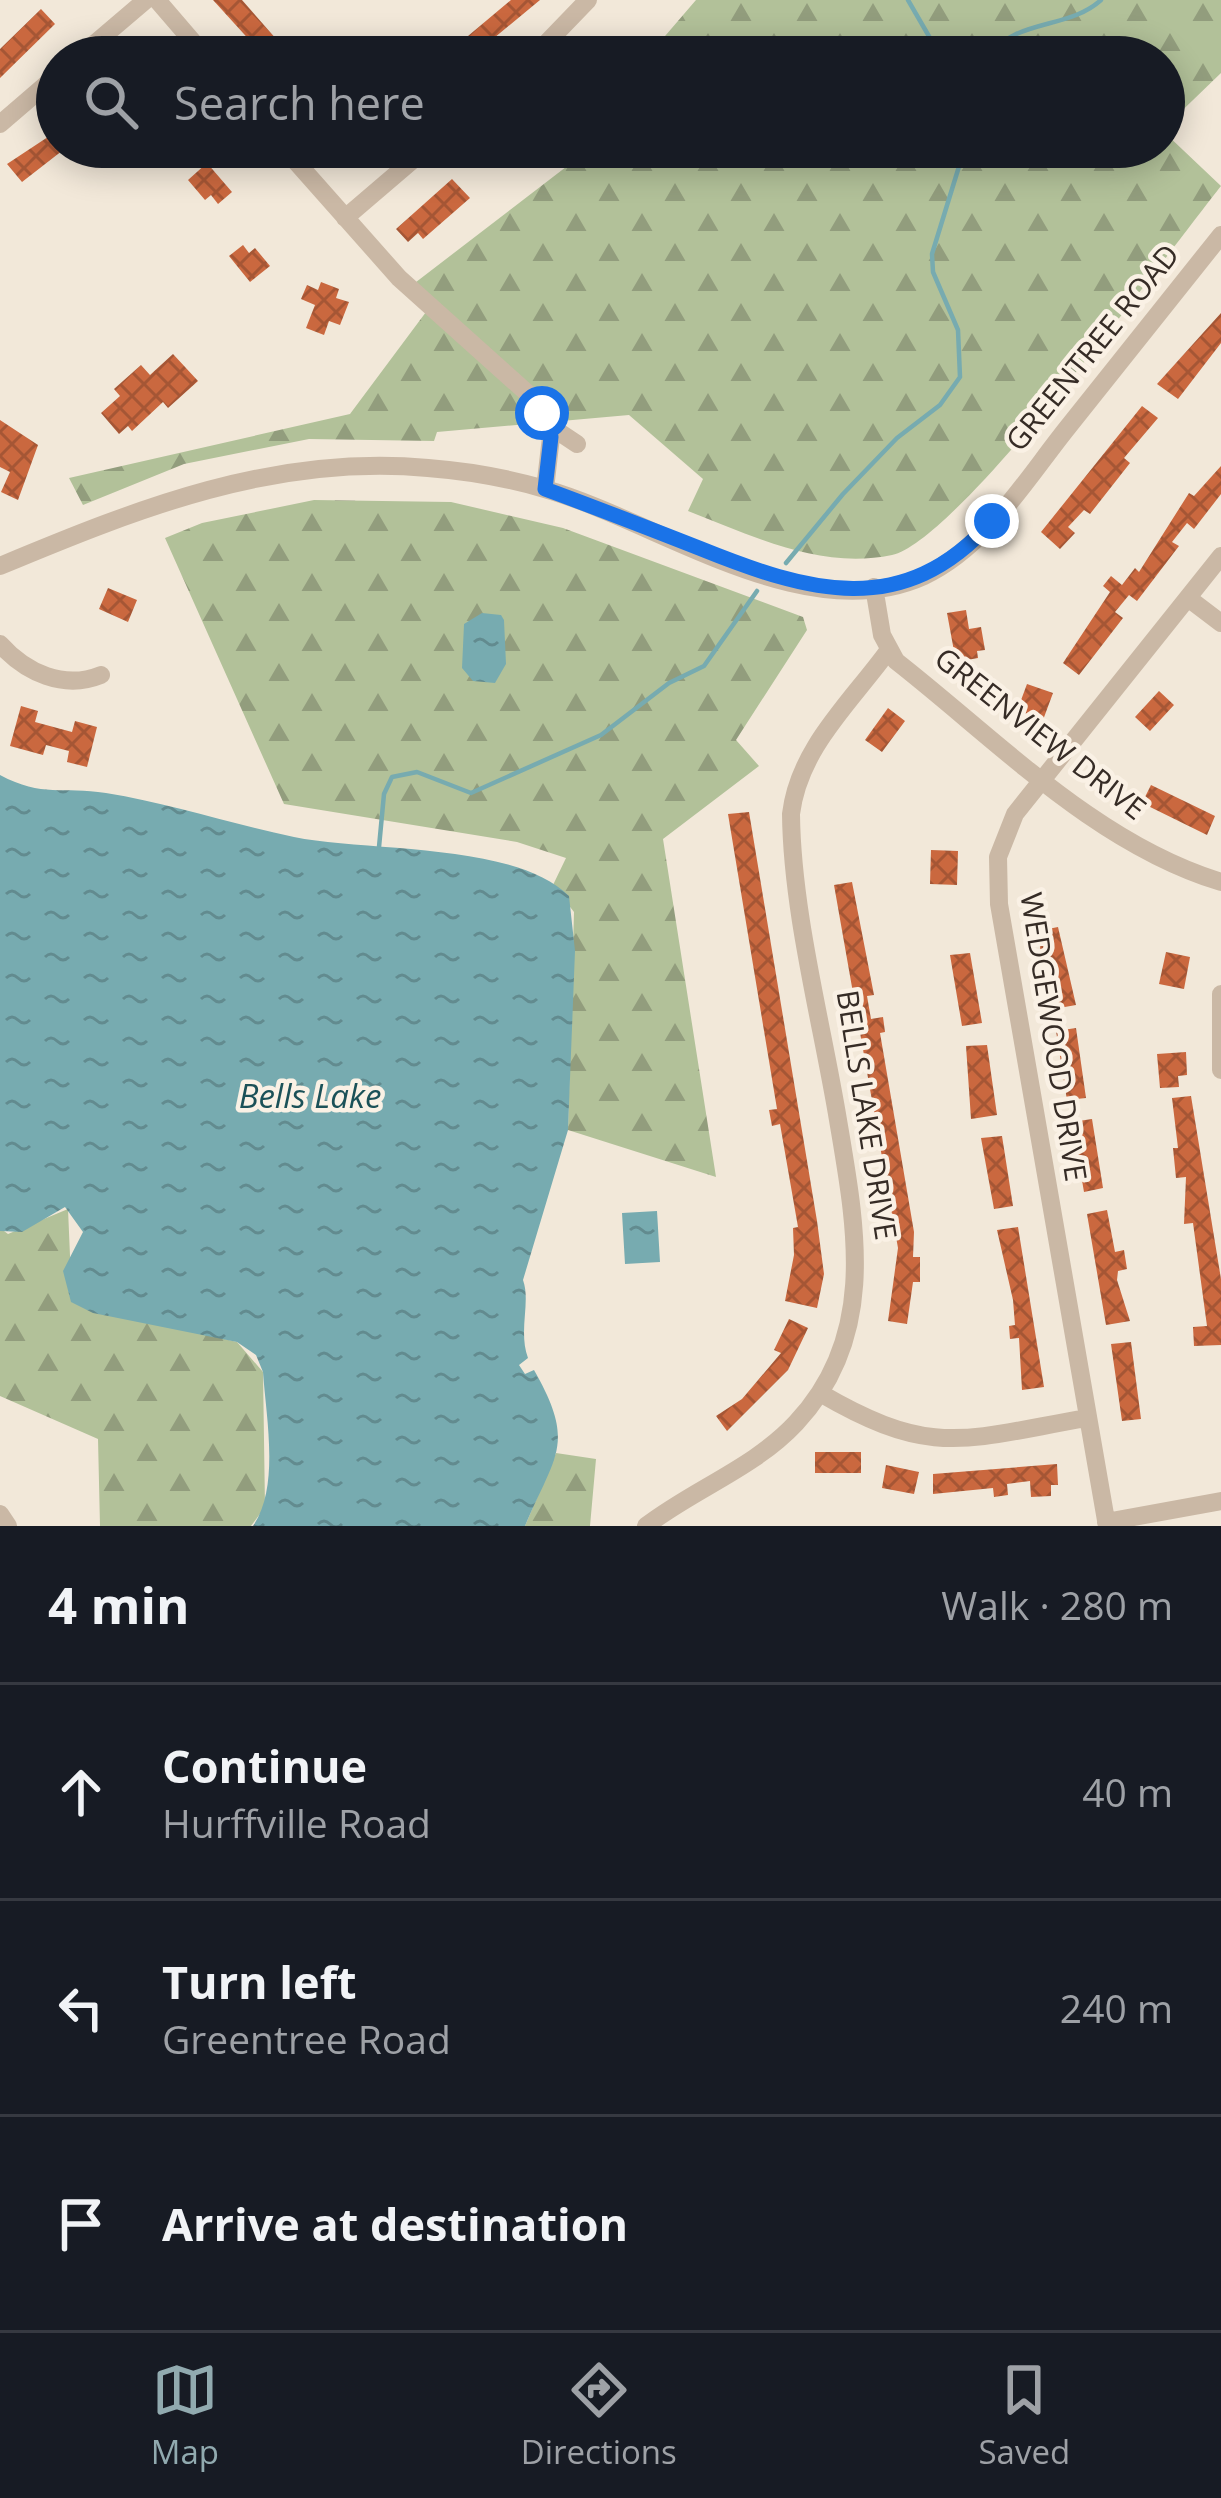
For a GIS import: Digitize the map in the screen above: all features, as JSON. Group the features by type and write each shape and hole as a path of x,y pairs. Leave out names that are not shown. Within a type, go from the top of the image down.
{"street":[{"path":"104,36 146,0"},
{"path":"157,0 188,36"},
{"path":"553,36 588,0"},
{"path":"0,124 36,93"},
{"path":"301,168 416,295 519,382 547,424 577,444"},
{"path":"345,218 403,168"},
{"name":"GREENTREE ROAD","path":"0,566 154,504 303,469 433,468 545,489 793,584 874,587 927,574 979,536 1221,235"},
{"path":"545,489 551,448 547,424"},
{"name":"WEDGEWOOD DRIVE","path":"1106,1524 997,888 1006,829 1221,556"},
{"name":"GREENVIEW DRIVE","path":"874,587 888,651 1124,839 1221,882"},
{"path":"1188,598 1221,623"},
{"path":"0,644 25,665 58,680 101,675"},
{"name":"BELLS LAKE DRIVE","path":"646,1526 771,1447 820,1393 852,1318 858,1240 790,814 797,780 819,740 888,651"},
{"path":"1221,994 1221,1070"},
{"path":"820,1393 880,1426 927,1439 968,1438 1087,1418"},
{"path":"1106,1524 1221,1501"},
{"path":"0,1514 8,1526"}],"green space":[{"path":"696,0 1221,0 1221,73 1185,108 1185,36 665,36"},
{"path":"1185,152 1221,186 1011,450 923,538 892,555 839,558 813,554 688,511 703,479 629,415 437,432 434,441 309,439 184,464 83,505 69,478 350,414 426,312 407,289 565,168 1185,168"},
{"path":"314,500 451,502 563,528 803,617 807,630 736,740 759,766 663,839 716,1177 568,1130 574,912 553,885 566,858 517,842 284,804 165,538 202,523"},
{"path":"68,1209 72,1302 237,1342 263,1372 265,1507 251,1526 100,1526 98,1439 0,1396 0,1228 8,1234"},
{"path":"556,1453 596,1459 590,1526 525,1526"}],"water":[{"path":"482,613 501,615 504,620 506,664 495,683 473,681 462,668 464,624"},
{"name":"Bells Lake","path":"0,775 29,787 130,797 294,837 477,858 545,879 569,896 575,951 568,1130 523,1280 528,1358 519,1365 525,1374 534,1370 547,1395 555,1415 557,1448 525,1526 253,1526 269,1472 263,1372 256,1355 237,1342 93,1313 71,1302 63,1271 83,1232 65,1207 22,1232 0,1231"},
{"path":"657,1211 660,1262 625,1264 622,1213"}],"building":[{"path":"213,0 242,0 274,36 246,36"},
{"path":"511,0 540,0 496,36 468,36"},
{"path":"41,9 55,24 43,36 36,36 36,43 0,78 0,49"},
{"path":"36,145 36,168 40,168 22,182 7,164"},
{"path":"201,168 211,168 232,192 218,204 211,195 205,200 188,180"},
{"path":"452,179 470,198 423,239 418,233 408,242 396,229"},
{"path":"243,245 249,253 255,248 270,266 250,282 229,256"},
{"path":"321,282 339,289 336,298 349,302 340,325 329,321 324,335 306,328 315,305 301,299 307,285 318,290"},
{"path":"1221,313 1221,343 1178,399 1157,384"},
{"path":"173,354 198,381 168,408 163,402 132,431 128,426 119,434 101,413 120,396 114,389 141,365 150,375"},
{"path":"1142,406 1158,418 1124,458 1130,463 1090,514 1084,510 1068,527 1075,533 1060,549 1041,532"},
{"path":"0,420 38,445 18,500 1,492 10,472 0,467"},
{"path":"1221,466 1221,494 1194,529 1187,523 1172,542 1179,546 1137,601 1129,595 1115,612 1123,618 1079,675 1063,663 1110,592 1103,586 1111,576 1122,585 1135,568 1139,572 1189,493 1194,496"},
{"path":"108,588 137,600 128,622 99,609"},
{"path":"966,610 969,629 981,627 985,650 977,651 978,658 956,662 947,613"},
{"path":"1027,684 1053,693 1043,720 1017,711"},
{"path":"1159,691 1174,705 1150,731 1135,717"},
{"path":"21,706 38,711 35,722 72,732 75,721 97,727 87,767 67,762 69,751 46,745 43,755 10,746"},
{"path":"888,708 905,721 882,752 865,740"},
{"path":"1151,785 1215,816 1207,835 1142,803"},
{"path":"749,812 817,1221 824,1274 817,1308 785,1301 794,1255 793,1228 798,1227 780,1124 772,1126 769,1110 777,1109 728,814"},
{"path":"931,850 958,851 957,885 930,884"},
{"path":"852,882 874,995 867,996 871,1019 883,1017 885,1032 880,1033 914,1232 913,1257 920,1257 920,1282 913,1282 907,1324 888,1321 898,1248 834,885"},
{"path":"1058,927 1076,1005 1048,1010 1038,931"},
{"path":"1166,952 1190,957 1184,989 1159,984"},
{"path":"970,953 982,1023 962,1026 950,955"},
{"path":"1076,1028 1086,1098 1067,1100 1056,1031"},
{"path":"987,1045 997,1115 971,1119 966,1046"},
{"path":"1186,1052 1187,1075 1178,1076 1179,1087 1160,1088 1157,1054"},
{"path":"1191,1096 1221,1279 1221,1345 1194,1346 1193,1327 1207,1326 1193,1223 1184,1224 1186,1177 1176,1178 1172,1098"},
{"path":"1092,1119 1103,1188 1084,1192 1072,1122"},
{"path":"1002,1136 1013,1206 994,1209 981,1138"},
{"path":"1107,1210 1115,1252 1124,1250 1127,1269 1118,1271 1117,1280 1130,1321 1106,1325 1087,1214"},
{"path":"1018,1227 1044,1387 1022,1390 1019,1338 1010,1339 1009,1326 1015,1325 1013,1300 997,1230"},
{"path":"789,1319 808,1328 788,1370 727,1431 716,1416 742,1399 781,1353 774,1350"},
{"path":"1131,1342 1141,1419 1122,1421 1111,1344"},
{"path":"815,1452 861,1452 861,1473 815,1473"},
{"path":"1057,1464 1058,1485 1051,1485 1051,1496 1031,1497 1030,1481 1007,1484 1008,1495 994,1497 993,1488 933,1494 933,1474"},
{"path":"886,1465 919,1472 914,1494 882,1488"}],"waterway":[{"path":"908,0 929,36"},
{"path":"1012,36 1073,16 1101,0"},
{"path":"786,563 843,494 897,438 940,405 960,377 958,330 933,272 932,254 959,168"},
{"path":"379,847 384,794 392,777 417,772 471,793 601,735 669,683 704,666 757,591"}],"route":[{"path":"542,413 551,437 545,489 793,584 849,590 911,580 966,549 992,521"}]}
